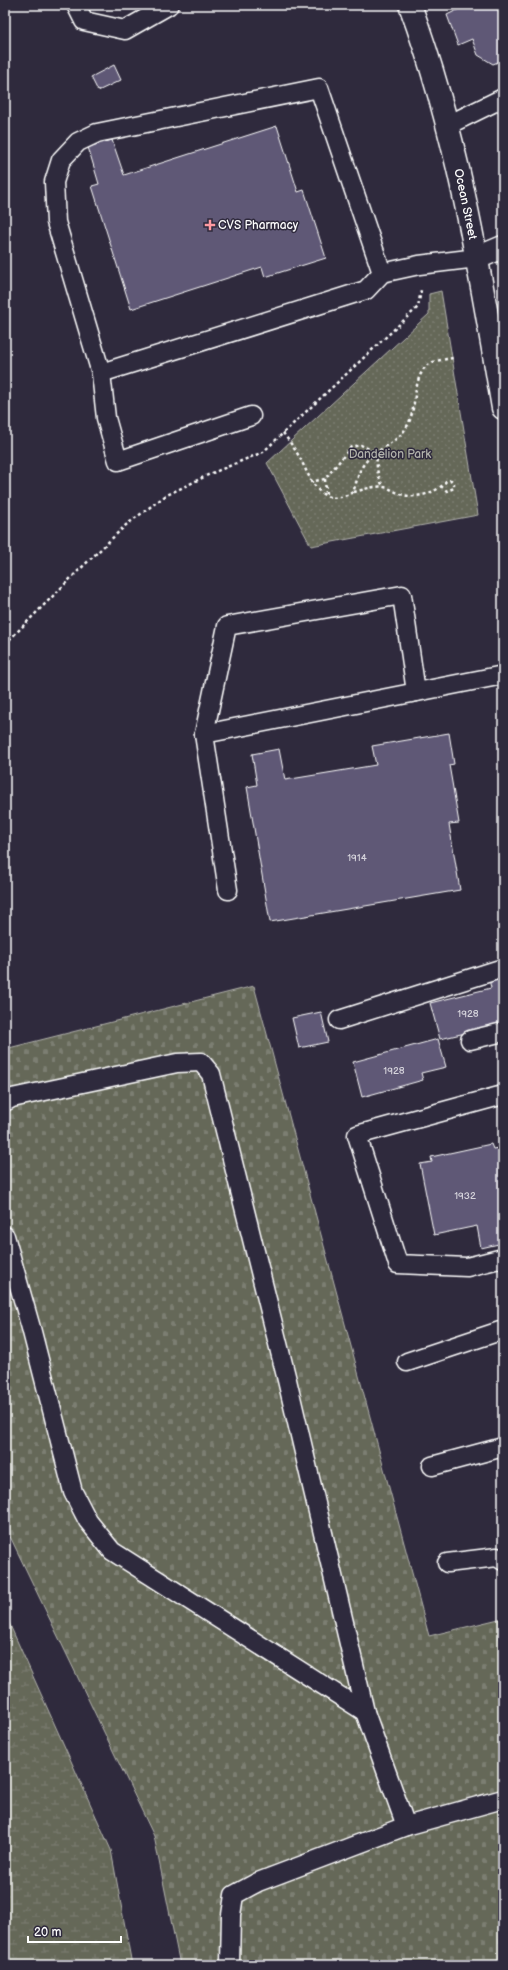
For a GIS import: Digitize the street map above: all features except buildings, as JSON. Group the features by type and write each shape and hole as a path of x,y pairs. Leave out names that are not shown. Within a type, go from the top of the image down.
{"main road":[{"name":"Ocean Street","path":"410,5 424,41 448,124 477,258 503,408"},
{"path":"477,258 503,247"},
{"path":"477,258 503,263"}],"lane":[{"path":"76,5 84,21 125,30 169,5"},
{"path":"251,416 118,461 106,418 101,373 56,222 54,182 61,160 78,142 97,133 319,88 382,273"},
{"path":"448,124 503,98"},
{"path":"101,373 366,290 382,273 420,265 477,258"},
{"path":"228,890 204,734 227,626 402,595 416,692"},
{"path":"204,734 503,675"},
{"path":"339,1020 503,968"},
{"path":"470,1040 503,1032"},
{"path":"5,1102 12,1098 177,1063 201,1062 211,1074 287,1380 365,1712 406,1826"},
{"path":"503,1095 357,1135 398,1264 467,1267 503,1258"},
{"path":"5,1236 31,1328 73,1492 88,1521 112,1551 365,1712"},
{"path":"407,1362 503,1330"},
{"path":"432,1466 503,1447"},
{"path":"447,1563 497,1557 503,1561"},
{"path":"230,1965 231,1915 234,1895 258,1882 406,1826 503,1799"}],"path":[{"path":"5,644 76,572 126,525 165,496 210,474 263,452 418,307 421,294 420,265"},
{"path":"353,492 358,474 365,463 406,429 410,420 416,387 423,369 433,362 453,358"},
{"path":"283,433 295,449 310,482 318,491 331,498 344,497 353,492 383,486 406,496 432,492 442,487 446,481 451,480 454,483 454,488 451,490 447,491 442,487"},
{"path":"310,482 324,478 351,447 361,445 377,453"},
{"path":"377,453 376,466 383,486"},
{"path":"324,478 326,495"}],"green space":[{"name":"Dandelion Park","path":"441,291 478,515 311,546 267,463 429,314 429,294"},
{"path":"254,986 429,1636 503,1618 503,1965 180,1965 154,1836 5,1526 5,1049"},
{"path":"5,1614 111,1850 132,1965 5,1965"}],"place":[{"name":"CVS Pharmacy","path":"210,225"}]}
